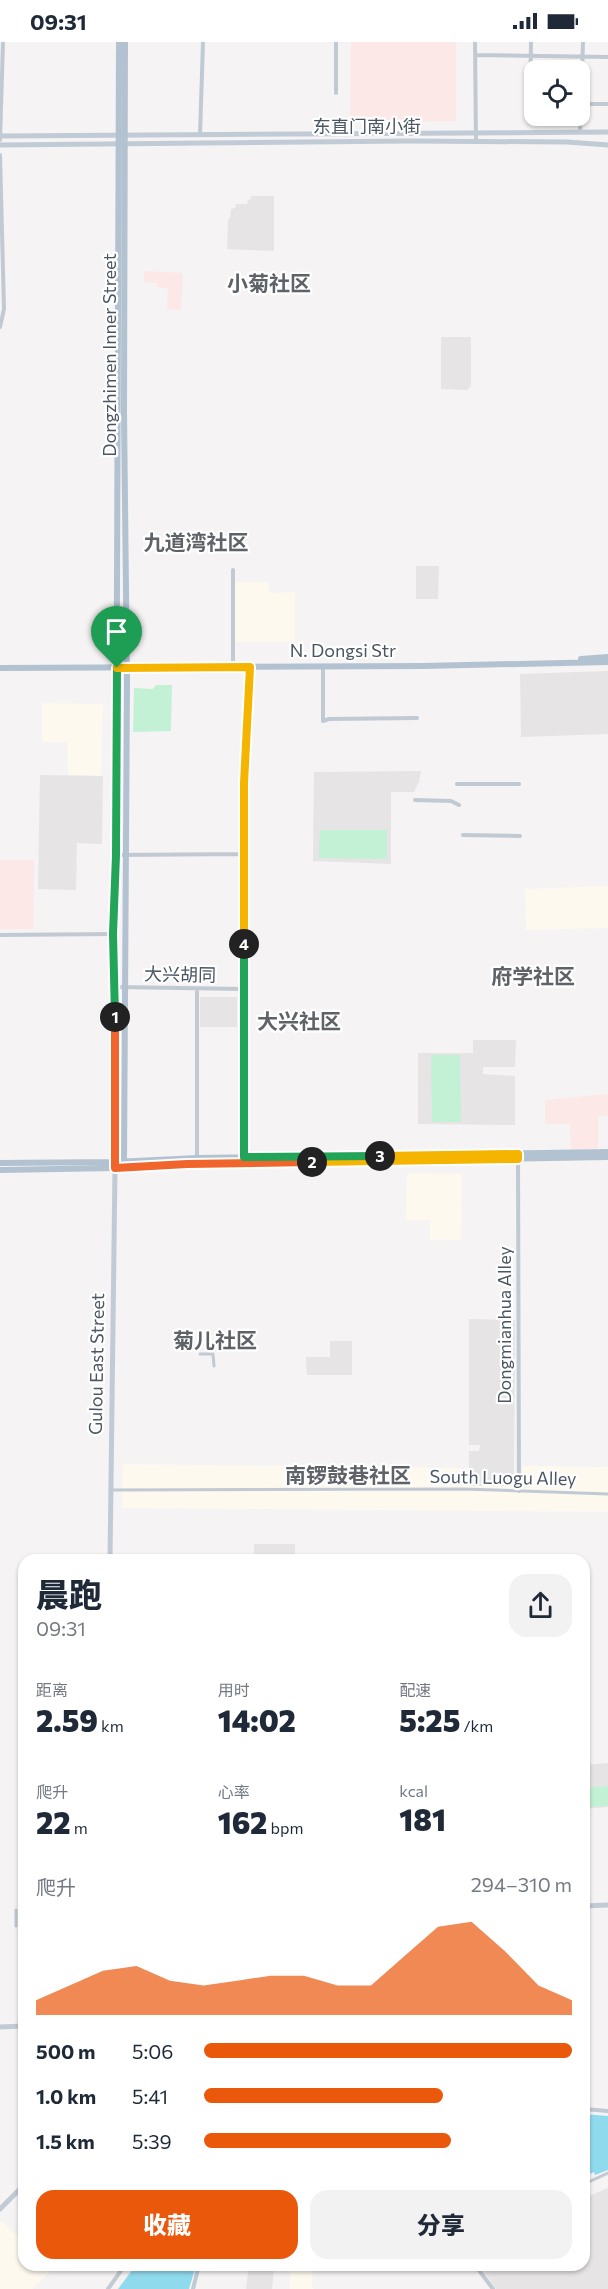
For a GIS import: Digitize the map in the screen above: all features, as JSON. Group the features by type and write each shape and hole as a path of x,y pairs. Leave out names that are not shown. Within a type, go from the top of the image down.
{"main road":[{"path":"115,1165 113,934 116,855 122,140 119,42"},
{"name":"Dongzhimen Inner Street","path":"124,1161 126,668 122,140 125,42"},
{"name":"东直门南小街","path":"122,140 200,135 608,132"},
{"path":"0,137 122,140"},
{"path":"0,146 122,140"},
{"name":"东直门南小街","path":"122,140 567,142 608,145"},
{"path":"559,662 608,657"},
{"path":"559,662 608,662"},
{"name":"N. Dongsi Str","path":"0,668 559,662"},
{"path":"518,1156 608,1152"},
{"path":"0,1170 244,1160 608,1157"},
{"path":"0,1163 115,1165 124,1161 196,1158 244,1160"},
{"name":"Gulou East Street","path":"110,1554 115,1165"},
{"path":"590,1906 608,1905"},
{"path":"0,2026 18,2026"},
{"path":"0,2208 18,2192"}],"street":[{"path":"0,137 3,42"},
{"path":"200,135 203,42"},
{"path":"336,42 336,93"},
{"path":"475,42 476,142"},
{"path":"531,42 531,60"},
{"path":"583,42 583,60"},
{"path":"475,55 608,57"},
{"path":"590,104 608,104"},
{"path":"579,126 579,132"},
{"path":"0,155 4,309 0,327"},
{"path":"233,570 233,667"},
{"path":"323,666 323,721 329,719 417,718"},
{"path":"244,1160 244,783 250,667"},
{"path":"457,784 519,784"},
{"path":"415,800 451,801 459,805"},
{"path":"463,836 520,836"},
{"path":"116,855 244,854"},
{"path":"0,935 113,934"},
{"name":"大兴胡同","path":"115,987 243,989"},
{"path":"196,989 196,1158"},
{"name":"Dongmianhua Alley","path":"518,1156 519,1491"},
{"path":"200,1354 213,1354 214,1366"},
{"name":"South Luogu Alley","path":"111,1490 519,1491 608,1494"},
{"path":"16,1910 16,1926"},
{"path":"590,2110 608,2111"},
{"path":"590,2181 608,2173"},
{"path":"108,2289 121,2271"},
{"path":"193,2289 198,2271"},
{"path":"480,2271 493,2289"}],"shaded area":[{"path":"351,42 456,42 456,121 350,122"},
{"path":"251,196 274,196 274,251 227,249 228,219 230,219 231,209 235,208 236,204 247,204"},
{"path":"144,271 183,273 181,310 167,309 168,289 157,287 157,283 144,282"},
{"path":"441,337 471,337 471,386 467,390 441,389"},
{"path":"416,566 439,566 438,599 416,599"},
{"path":"234,582 268,582 269,593 295,592 295,642 235,642"},
{"path":"608,671 608,734 521,737 520,674"},
{"path":"42,703 103,704 101,776 68,775 67,742 42,742"},
{"path":"421,771 414,792 391,792 391,864 313,861 314,772"},
{"path":"40,775 103,776 102,844 77,843 76,890 38,889"},
{"path":"0,860 34,860 33,929 0,929"},
{"path":"608,886 608,928 526,930 525,889"},
{"path":"200,997 237,997 237,1027 200,1027"},
{"path":"473,1040 516,1040 515,1067 483,1067 483,1074 515,1076 515,1125 418,1124 418,1053 473,1053"},
{"path":"608,1094 608,1115 598,1116 598,1149 571,1149 570,1124 545,1124 545,1100"},
{"path":"407,1173 462,1174 461,1240 430,1240 430,1220 406,1220"},
{"path":"469,1319 515,1320 514,1486 469,1486 469,1451 479,1451 480,1445 469,1445"},
{"path":"330,1341 352,1341 352,1375 307,1375 306,1357 330,1357"},
{"path":"123,1464 462,1468 463,1486 521,1486 522,1466 608,1467 608,1512 122,1508"},
{"path":"254,1544 295,1544 295,1554 254,1554"},
{"path":"608,1763 608,1807 590,1808 590,1764"},
{"path":"608,2188 608,2289 496,2289 483,2271 590,2271 590,2196"},
{"path":"2,2221 18,2236 18,2271 51,2271 32,2289 0,2289 0,2223"},
{"path":"248,2271 274,2271 272,2289 246,2289"},
{"path":"291,2271 313,2271 312,2287 314,2289 289,2289"}],"green space":[{"path":"156,685 172,685 171,731 133,732 134,688 153,689"},
{"path":"320,830 387,830 387,859 319,858"},
{"path":"431,1055 460,1055 461,1122 432,1122"},
{"path":"608,1786 608,1806 590,1807 590,1788"}],"water":[{"path":"590,2114 608,2116 608,2170 595,2175 594,2172 590,2174"},
{"path":"132,2271 194,2271 189,2289 118,2289"}],"district":[{"name":"小菊社区","path":"269,284"},
{"name":"九道湾社区","path":"196,543"},
{"name":"府学社区","path":"533,977"},
{"name":"大兴社区","path":"299,1022"},
{"name":"菊儿社区","path":"215,1341"},
{"name":"南锣鼓巷社区","path":"348,1476"}],"route":[{"path":"250,667 244,783 244,1157 518,1154 518,1159 187,1164 115,1168 116,1003 113,934 116,855 117,668 250,667"}]}
